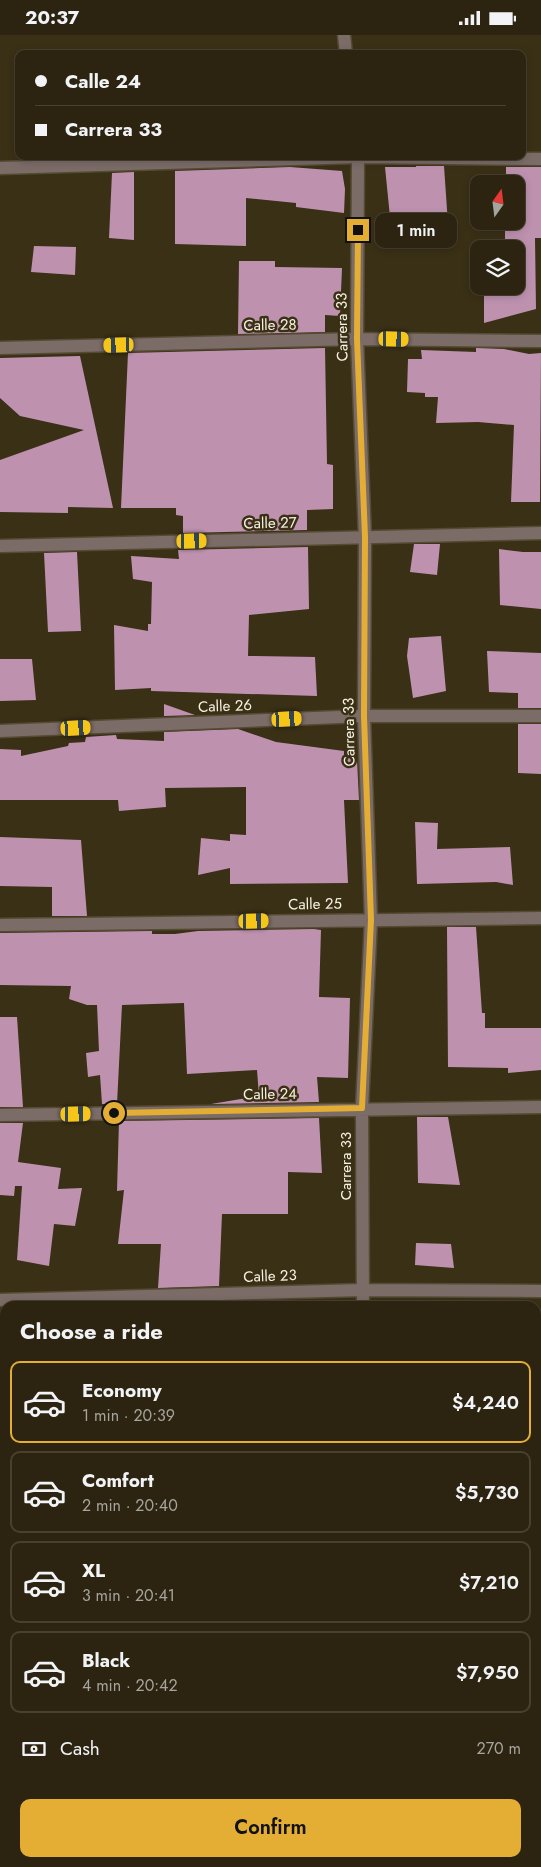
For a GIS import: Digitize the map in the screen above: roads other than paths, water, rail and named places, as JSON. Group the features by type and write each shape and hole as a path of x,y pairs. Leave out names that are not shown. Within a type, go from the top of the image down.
{"street":[{"path":"344,35 346,50"},
{"path":"526,159 541,159"},
{"path":"0,168 260,160"},
{"name":"Carrera 33","path":"358,160 357,339 365,537 364,716 371,920 362,1108 363,1301"},
{"name":"Calle 28","path":"0,348 357,339 541,341"},
{"name":"Calle 27","path":"0,546 541,533"},
{"name":"Calle 26","path":"0,731 364,716 541,716"},
{"name":"Calle 25","path":"0,925 541,918"},
{"name":"Calle 24","path":"0,1115 362,1108 541,1107"},
{"name":"Calle 23","path":"0,1300 363,1290 541,1291"}]}
